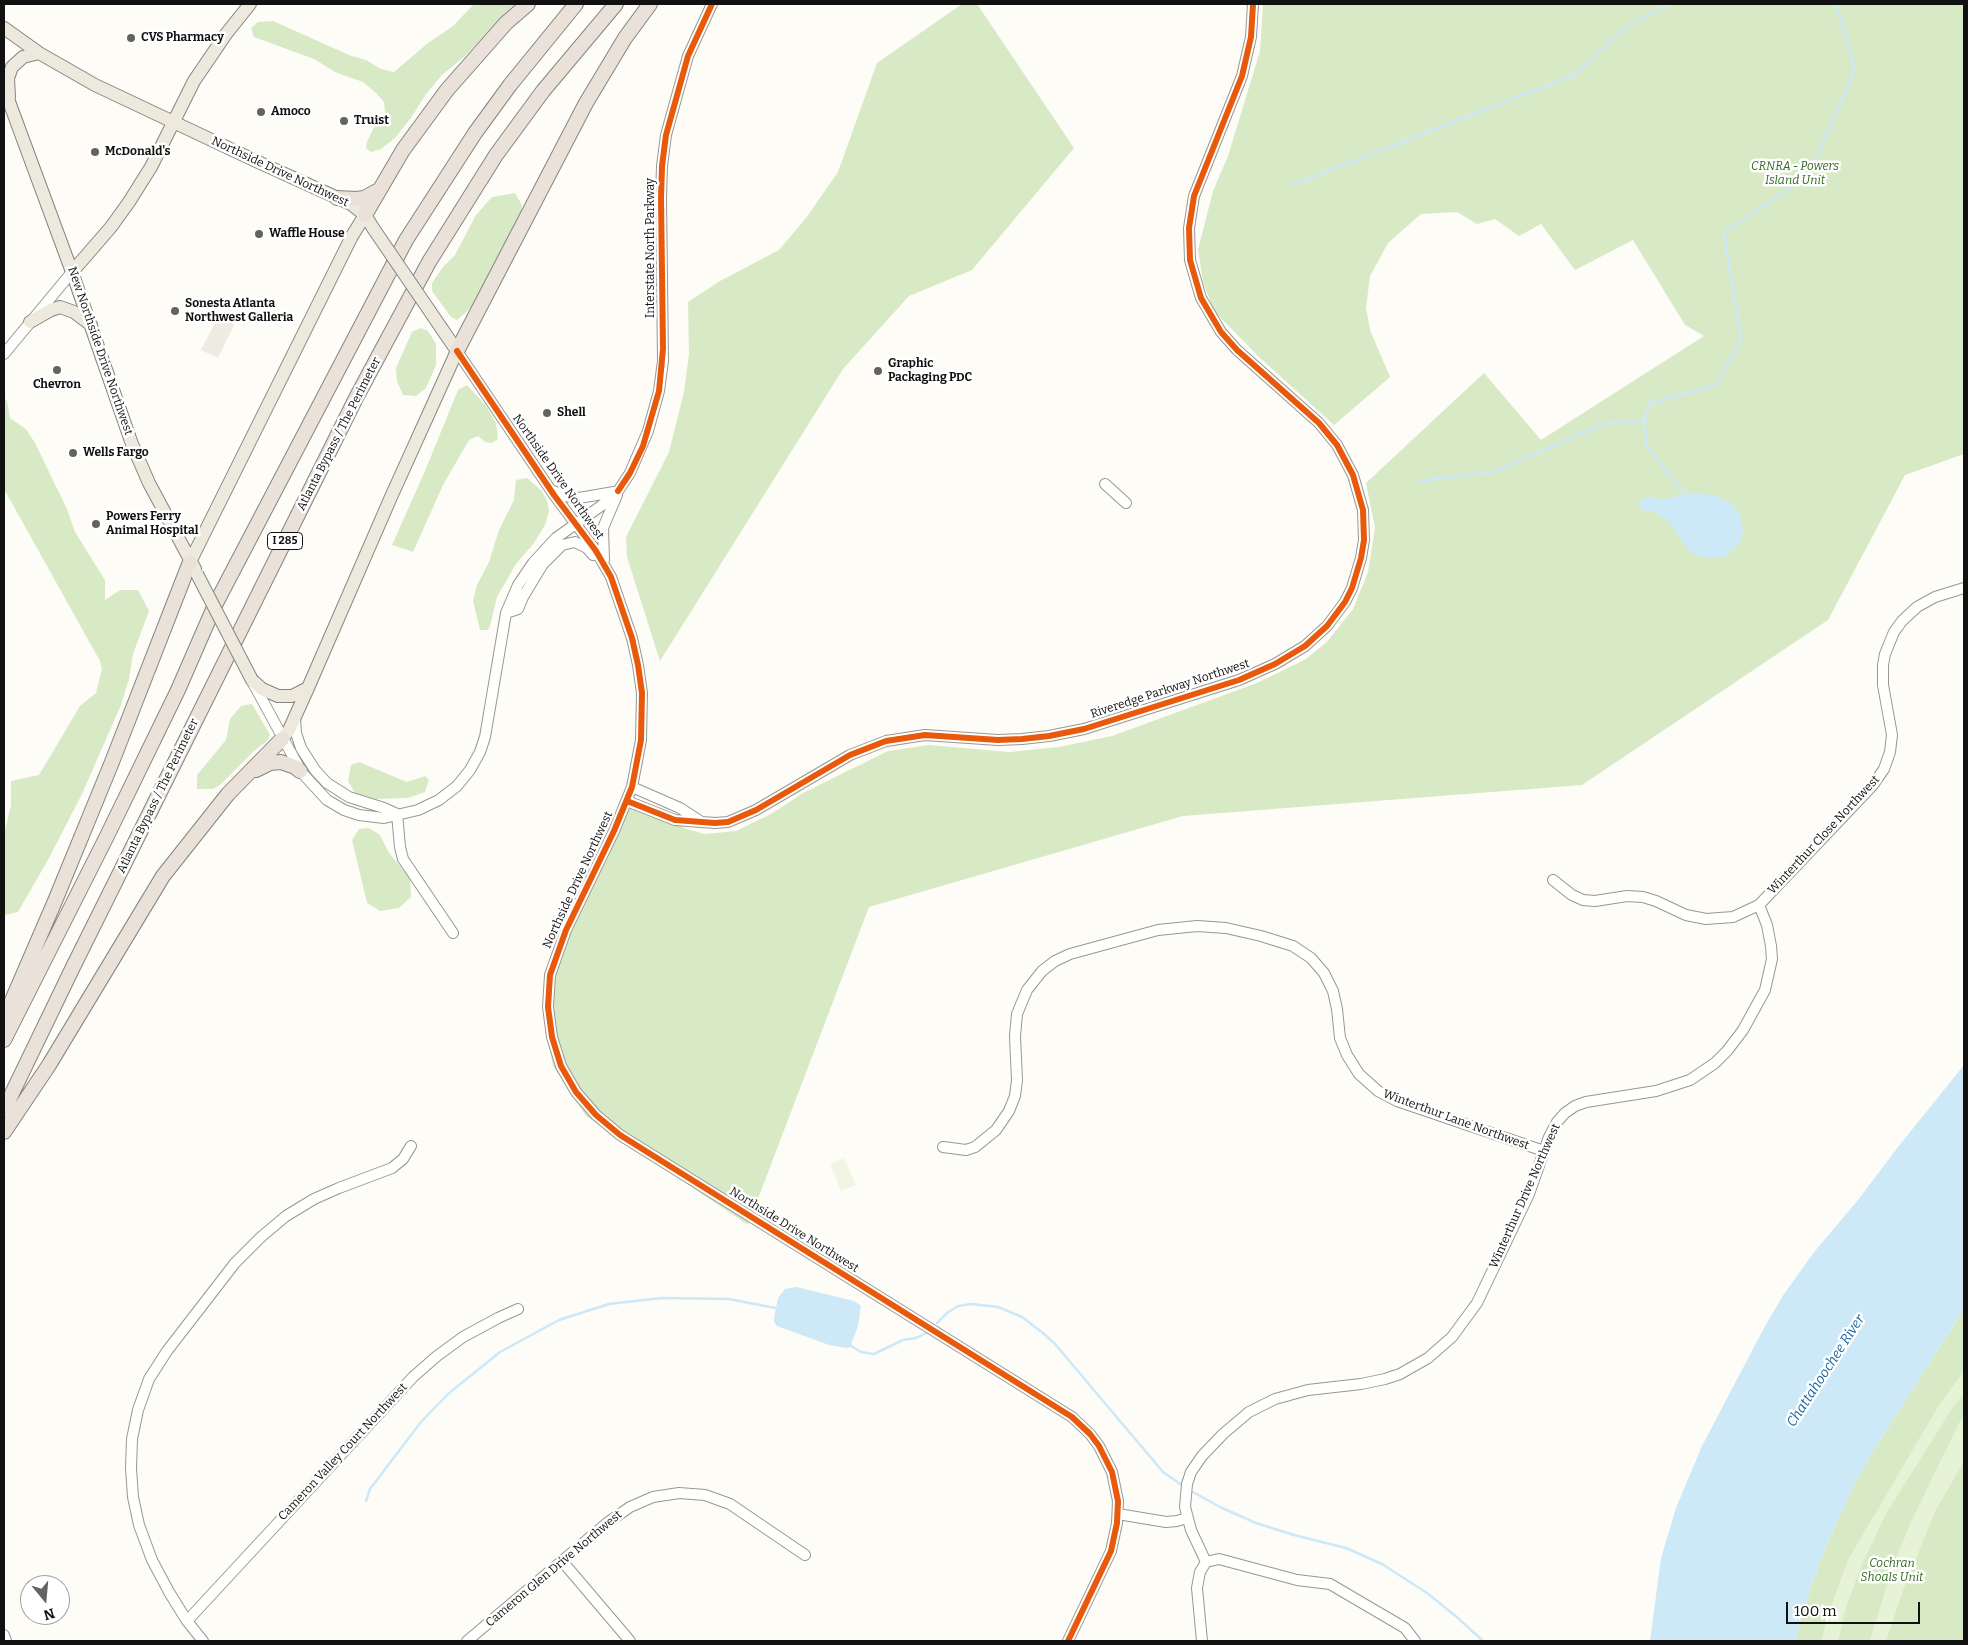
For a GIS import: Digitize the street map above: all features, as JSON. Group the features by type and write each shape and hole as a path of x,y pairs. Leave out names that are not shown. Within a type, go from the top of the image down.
{"highway":[{"path":"365,215 403,150 446,90 506,23 528,4"},
{"name":"I 285","path":"4,1040 162,725 215,605 406,240 443,182 510,85 576,4"},
{"name":"Atlanta Bypass / The Perimeter","path":"4,1110 73,967 357,396 429,262 453,221 502,147 543,90 616,4"},
{"path":"457,351 586,103 625,38 650,4"},
{"path":"337,198 364,198 380,189"},
{"path":"4,1019 194,568"},
{"path":"4,1132 49,1065 163,876 228,794 282,739"},
{"path":"243,778 261,767 276,762 288,763 300,771"}],"main road":[{"path":"72,272 111,227 129,202 151,167 194,81 250,4"},
{"name":"Northside Drive Northwest","path":"4,28 39,53 95,85 351,204 365,215 457,351"},
{"path":"10,102 8,78 12,67 23,57 39,53"},
{"name":"New Northside Drive Northwest","path":"4,88 141,465 252,680"},
{"path":"194,568 352,236 365,215"},
{"path":"30,322 51,310 60,308 74,312 91,326"},
{"path":"282,739 295,717 457,351"},
{"path":"252,680 262,688 278,696 292,696 308,688"}],"street":[{"name":"Interstate North Parkway","path":"575,524 601,506 619,490 630,473 643,446 654,412 664,349 661,198 662,166 666,135 688,56 712,4"},
{"name":"Riveredge Parkway Northwest","path":"627,801 675,820 728,822 742,818 850,755 886,741 925,735 998,740 1049,736 1084,729 1239,680 1275,664 1305,646 1327,626 1345,602 1358,572 1364,540 1362,510 1353,475 1337,445 1319,423 1237,350 1221,332 1201,298 1190,260 1189,228 1194,196 1242,76 1251,37 1253,4"},
{"path":"4,354 72,272"},
{"name":"Northside Drive Northwest","path":"457,351 605,566 620,599 638,665 642,693 641,740 632,787 566,930 550,975 548,1007 552,1037 561,1066 576,1092 596,1115 620,1135 1072,1417 1090,1434 1106,1459 1115,1486 1118,1514 1111,1551 1068,1641"},
{"path":"1105,484 1126,503"},
{"path":"551,490 565,496 579,498 599,496 619,490"},
{"path":"605,566 602,547 603,528 619,490"},
{"name":"New Northside Drive Northwest","path":"252,680 300,771 319,794 335,806 359,815 384,818 418,810 439,800 457,786 473,766 485,737 506,613 518,585 532,563 556,538 575,524"},
{"path":"506,613 518,609 543,564 562,546 575,542 587,548 605,566"},
{"name":"Winterthur Close Northwest","path":"1553,880 1572,896 1583,900 1595,901 1627,896 1643,897 1686,915 1706,919 1733,917 1758,905 1873,785 1884,769 1890,752 1892,735 1883,685 1883,665 1887,648 1894,632 1902,621 1917,607 1934,597 1964,588"},
{"path":"295,717 296,733 301,748 315,770 327,783 349,797 397,814 400,847 404,859 453,933"},
{"name":"Riveredge Parkway Northwest","path":"632,787 680,808 700,821"},
{"name":"Winterthur Drive Northwest","path":"1206,1562 1187,1518 1186,1494 1191,1472 1202,1456 1223,1434 1249,1412 1276,1399 1308,1390 1361,1384 1394,1376 1428,1358 1452,1337 1477,1303 1529,1194 1544,1151 1557,1122 1565,1113 1575,1106 1586,1102 1676,1086 1703,1072 1727,1051 1758,1005 1770,974 1772,946 1758,905"},
{"name":"Winterthur Lane Northwest","path":"943,1147 966,1150 975,1147 996,1130 1009,1111 1017,1080 1015,1036 1017,1014 1027,990 1042,971 1055,961 1070,954 1158,930 1197,926 1226,928 1261,936 1293,946 1311,958 1324,973 1333,990 1340,1038 1347,1056 1359,1074 1378,1091 1397,1101 1544,1151"},
{"path":"203,1641 168,1592 152,1560 139,1525 133,1496 131,1468 132,1439 138,1410 149,1379 167,1351 230,1271 261,1237 286,1216 314,1200 339,1188 392,1168 403,1159 411,1146"},
{"name":"Cameron Valley Court Northwest","path":"187,1621 412,1377 463,1337 518,1309"},
{"name":"Cameron Glen Drive Northwest","path":"467,1641 607,1522 630,1507 653,1497 679,1493 705,1495 730,1504 805,1555"},
{"path":"1118,1514 1166,1522 1187,1518"},
{"path":"1202,1641 1197,1588 1200,1572 1206,1562 1219,1559 1297,1580 1330,1584 1404,1628 1415,1641"},
{"path":"562,1561 630,1641"},
{"path":"4,1635 6,1641"}],"green space":[{"path":"474,4 515,4 465,56 442,75 395,138 381,149 371,152 366,148 367,142 373,129 385,112 384,102 376,93 363,82 335,72 314,59 254,37 251,28 258,22 273,21 349,55 366,60 381,69 394,72 428,43 453,26"},
{"path":"962,4 977,4 1074,148 972,270 909,296 843,369 660,661 627,557 626,537 669,452 684,392 689,354 688,302 720,281 779,250 806,218 838,172 877,63"},
{"name":"CRNRA - Powers Island Unit","path":"1263,4 1964,4 1964,454 1905,475 1828,620 1582,785 1183,816 869,907 748,1225 586,1116 553,1066 543,1014 555,955 630,804 687,829 705,834 736,831 771,814 803,793 888,751 929,745 1009,752 1059,747 1112,736 1257,683 1306,659 1327,642 1353,609 1368,572 1375,528 1366,483 1484,373 1541,440 1704,336 1685,325 1633,240 1575,270 1541,224 1519,236 1495,219 1477,224 1457,212 1421,214 1388,243 1370,276 1366,308 1370,330 1390,377 1334,425 1259,357 1214,311 1203,282 1198,250 1213,191 1228,156 1260,51"},
{"path":"515,193 522,205 521,214 473,306 457,320 451,317 432,291 432,283 443,267 455,255 476,215 492,197"},
{"path":"421,328 428,331 436,344 436,365 426,388 416,396 403,395 397,381 396,368 412,332"},
{"path":"467,385 486,406 496,423 498,439 492,443 485,442 478,436 469,440 443,485 413,552 392,545 458,390"},
{"path":"4,397 7,401 10,418 26,429 35,443 67,509 75,532 105,580 105,600 120,590 138,590 149,611 133,654 129,679 121,705 82,794 49,858 18,912 6,915 4,913 4,834 11,805 11,781 39,775 80,706 96,693 102,669 100,661 4,489"},
{"path":"527,478 542,491 547,501 549,511 545,525 534,543 516,564 497,597 488,630 480,630 473,601 477,585 489,562 499,530 514,500 516,480"},
{"path":"252,704 270,735 267,741 254,751 220,785 213,789 197,789 197,775 226,740 230,719 241,706"},
{"path":"359,762 407,782 425,776 429,780 425,792 408,798 376,799 355,793 348,781 351,765"},
{"path":"369,828 380,835 389,853 410,878 411,897 399,908 380,911 367,903 352,840 359,829"},
{"path":"844,1158 856,1185 841,1191 830,1164"},
{"name":"Cochran Shoals Unit","path":"1964,1309 1964,1641 1795,1641"},
{"path":"1964,1309 1964,1371 1939,1405 1848,1560 1826,1620 1822,1641 1795,1641 1812,1583 1826,1546 1854,1485 1873,1451"},
{"path":"1964,1394 1964,1417 1959,1423 1911,1522 1892,1568 1870,1641 1838,1641 1846,1607 1863,1562 1887,1512 1953,1407"},
{"path":"1964,1461 1964,1641 1886,1641 1902,1593 1935,1512"}],"shaded area":[{"path":"222,314 232,319 231,323 234,325 218,358 201,350 219,315"}],"water":[{"path":"1697,493 1724,499 1732,505 1741,517 1743,534 1739,543 1724,557 1702,557 1694,554 1688,549 1668,521 1655,512 1644,511 1639,507 1639,501 1650,497 1663,500 1684,494"},
{"name":"Chattahoochee River","path":"1964,1065 1964,1309 1873,1451 1854,1485 1826,1546 1812,1583 1795,1641 1650,1641 1661,1558 1676,1508 1702,1446 1764,1328 1784,1294 1815,1251 1858,1200"},
{"path":"797,1287 854,1301 861,1306 858,1326 850,1347 829,1345 777,1326 774,1318 778,1298 785,1289"}],"waterway":[{"path":"1290,186 1576,74 1628,25 1670,4"},
{"path":"1684,494 1647,446 1644,421 1650,403 1716,385 1741,340 1724,233 1809,174 1855,69 1836,4"},
{"path":"1419,481 1493,472 1608,422 1644,421"},
{"path":"366,1501 370,1489 421,1422 448,1394 500,1352 559,1320 609,1304 662,1298 729,1299 775,1308"},
{"path":"937,1323 958,1306 971,1304 998,1307 1022,1317 1055,1344 1163,1472 1183,1486"},
{"path":"848,1344 861,1352 874,1354 903,1340 916,1338 928,1332"},
{"path":"1193,1492 1220,1507 1256,1523 1346,1548 1382,1564 1427,1593 1483,1641"}],"cycle path":[{"path":"618,491 630,473 643,446 659,391 663,349 661,198 662,166 666,135 688,56 712,4"},
{"path":"627,801 675,820 728,822 756,810 850,755 886,741 925,735 998,740 1022,739 1084,729 1239,680 1275,664 1305,646 1327,626 1345,602 1352,588 1361,558 1364,540 1363,510 1353,475 1337,445 1319,423 1237,350 1221,332 1201,298 1190,260 1189,228 1194,196 1242,76 1251,37 1253,4"},
{"path":"457,351 554,495 596,551 611,577 632,638 638,665 642,693 641,740 632,787 614,831 566,930 550,975 548,1007 552,1037 561,1066 576,1092 596,1115 620,1135 1072,1417 1090,1434 1099,1446 1112,1472 1118,1501 1117,1523 1111,1551 1068,1641"}],"place":[{"name":"CVS Pharmacy","path":"131,38"},
{"name":"Amoco","path":"261,112"},
{"name":"Truist","path":"344,121"},
{"name":"McDonald's","path":"95,152"},
{"name":"Waffle House","path":"259,234"},
{"name":"Sonesta Atlanta Northwest Galleria","path":"175,311"},
{"name":"Chevron","path":"57,370"},
{"name":"Graphic Packaging PDC","path":"878,371"},
{"name":"Shell","path":"547,413"},
{"name":"Wells Fargo","path":"73,453"},
{"name":"Powers Ferry Animal Hospital","path":"96,524"}]}
